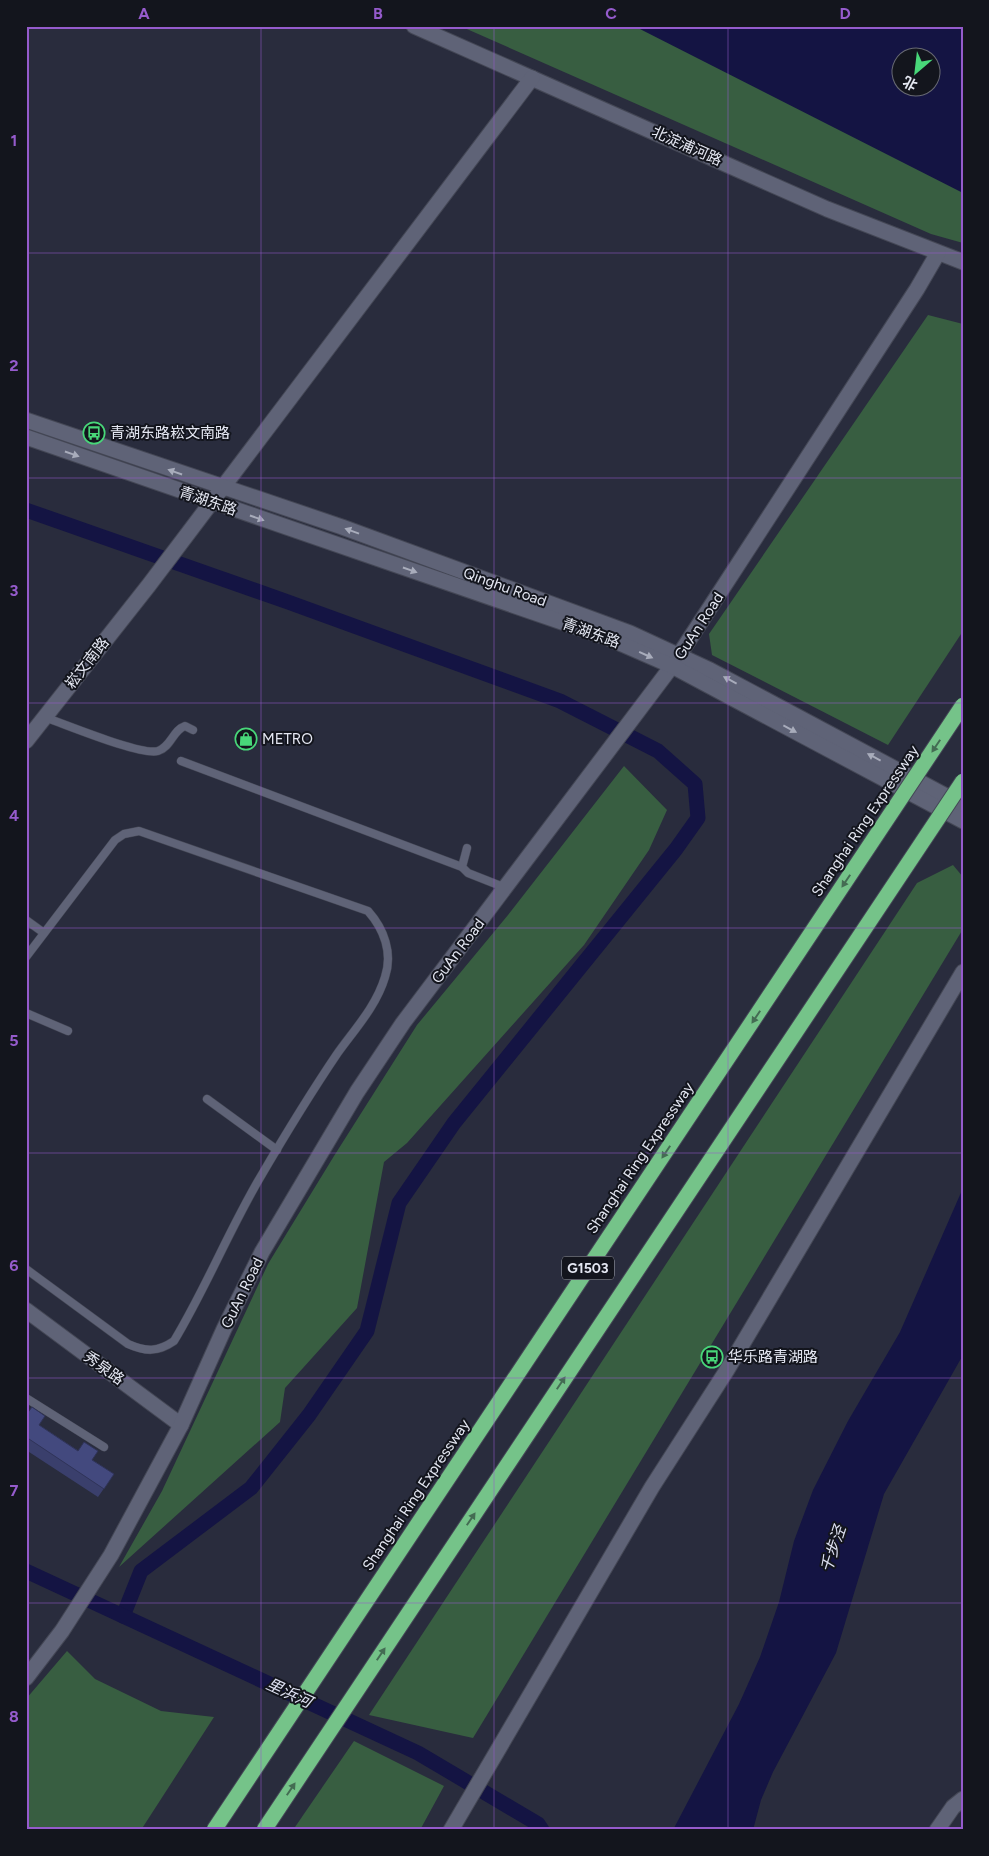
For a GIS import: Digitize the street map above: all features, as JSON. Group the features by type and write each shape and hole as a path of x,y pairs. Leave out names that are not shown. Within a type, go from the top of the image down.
{"highway":[{"name":"Shanghai Ring Expressway","path":"214,1830 963,706"},
{"name":"G1503","path":"264,1830 963,781"}],"street":[{"name":"北淀浦河路","path":"414,26 827,209 963,262"},
{"name":"崧文南路","path":"26,740 149,585 532,78"},
{"name":"GuAn Road","path":"26,1678 62,1631 111,1555 181,1425 224,1329 262,1252 308,1172 403,1023 676,661 912,298 938,253"},
{"name":"Qinghu Road","path":"26,420 221,488 342,527 630,633 676,661 710,670 963,805"},
{"name":"青湖东路","path":"26,438 676,661 963,821"},
{"path":"452,1830 647,1495 727,1370 963,972"},
{"name":"秀泉路","path":"27,1311 181,1425"},
{"path":"937,1830 953,1807 963,1799"}],"lane":[{"path":"44,717 135,748 153,752 160,751 168,745 181,728 185,726 193,730"},
{"path":"181,761 462,867 468,873 506,888"},
{"path":"26,957 115,840 124,834 139,831 368,911 378,923 386,938 386,976 364,1018 320,1081 277,1150 234,1224 174,1341 162,1349 143,1350 128,1344 26,1269"},
{"path":"462,867 467,848"},
{"path":"26,920 44,933"},
{"path":"26,1013 68,1031"},
{"path":"208,1099 277,1150"},
{"path":"26,1398 104,1447"}],"green space":[{"path":"460,26 963,26 963,243 931,234"},
{"path":"928,315 963,324 963,631 888,745 712,655 709,634"},
{"path":"624,766 667,810 649,850 584,945 407,1143 384,1162 357,1308 285,1388 280,1422 119,1567 162,1491 268,1264 334,1156 417,1025 508,915"},
{"path":"953,865 963,877 963,929 473,1738 369,1715 917,883"},
{"path":"67,1651 95,1679 161,1711 214,1717 141,1830 26,1830 26,1699"},
{"path":"354,1741 444,1786 420,1830 293,1830"}],"water":[{"path":"634,26 963,26 963,193"},
{"name":"千步泾","path":"963,1188 963,1355 884,1494 836,1653 773,1772 761,1800 753,1830 673,1830 739,1704 760,1657 779,1602 794,1541 813,1490 848,1421 900,1332"}],"building":[{"path":"32,1407 45,1416 39,1425 78,1451 84,1442 98,1451 92,1460 114,1474 104,1489 26,1437 26,1415"}],"waterway":[{"path":"26,510 288,602 560,701 658,751 695,784 698,818 676,849 454,1123 399,1203 367,1331 309,1415 251,1488 141,1571 123,1616"},
{"name":"里浜河","path":"26,1571 418,1753 538,1824 542,1830"}],"place":[{"name":"青湖东路崧文南路","path":"94,433"},
{"name":"METRO","path":"246,739"},
{"name":"华乐路青湖路","path":"712,1357"}]}
